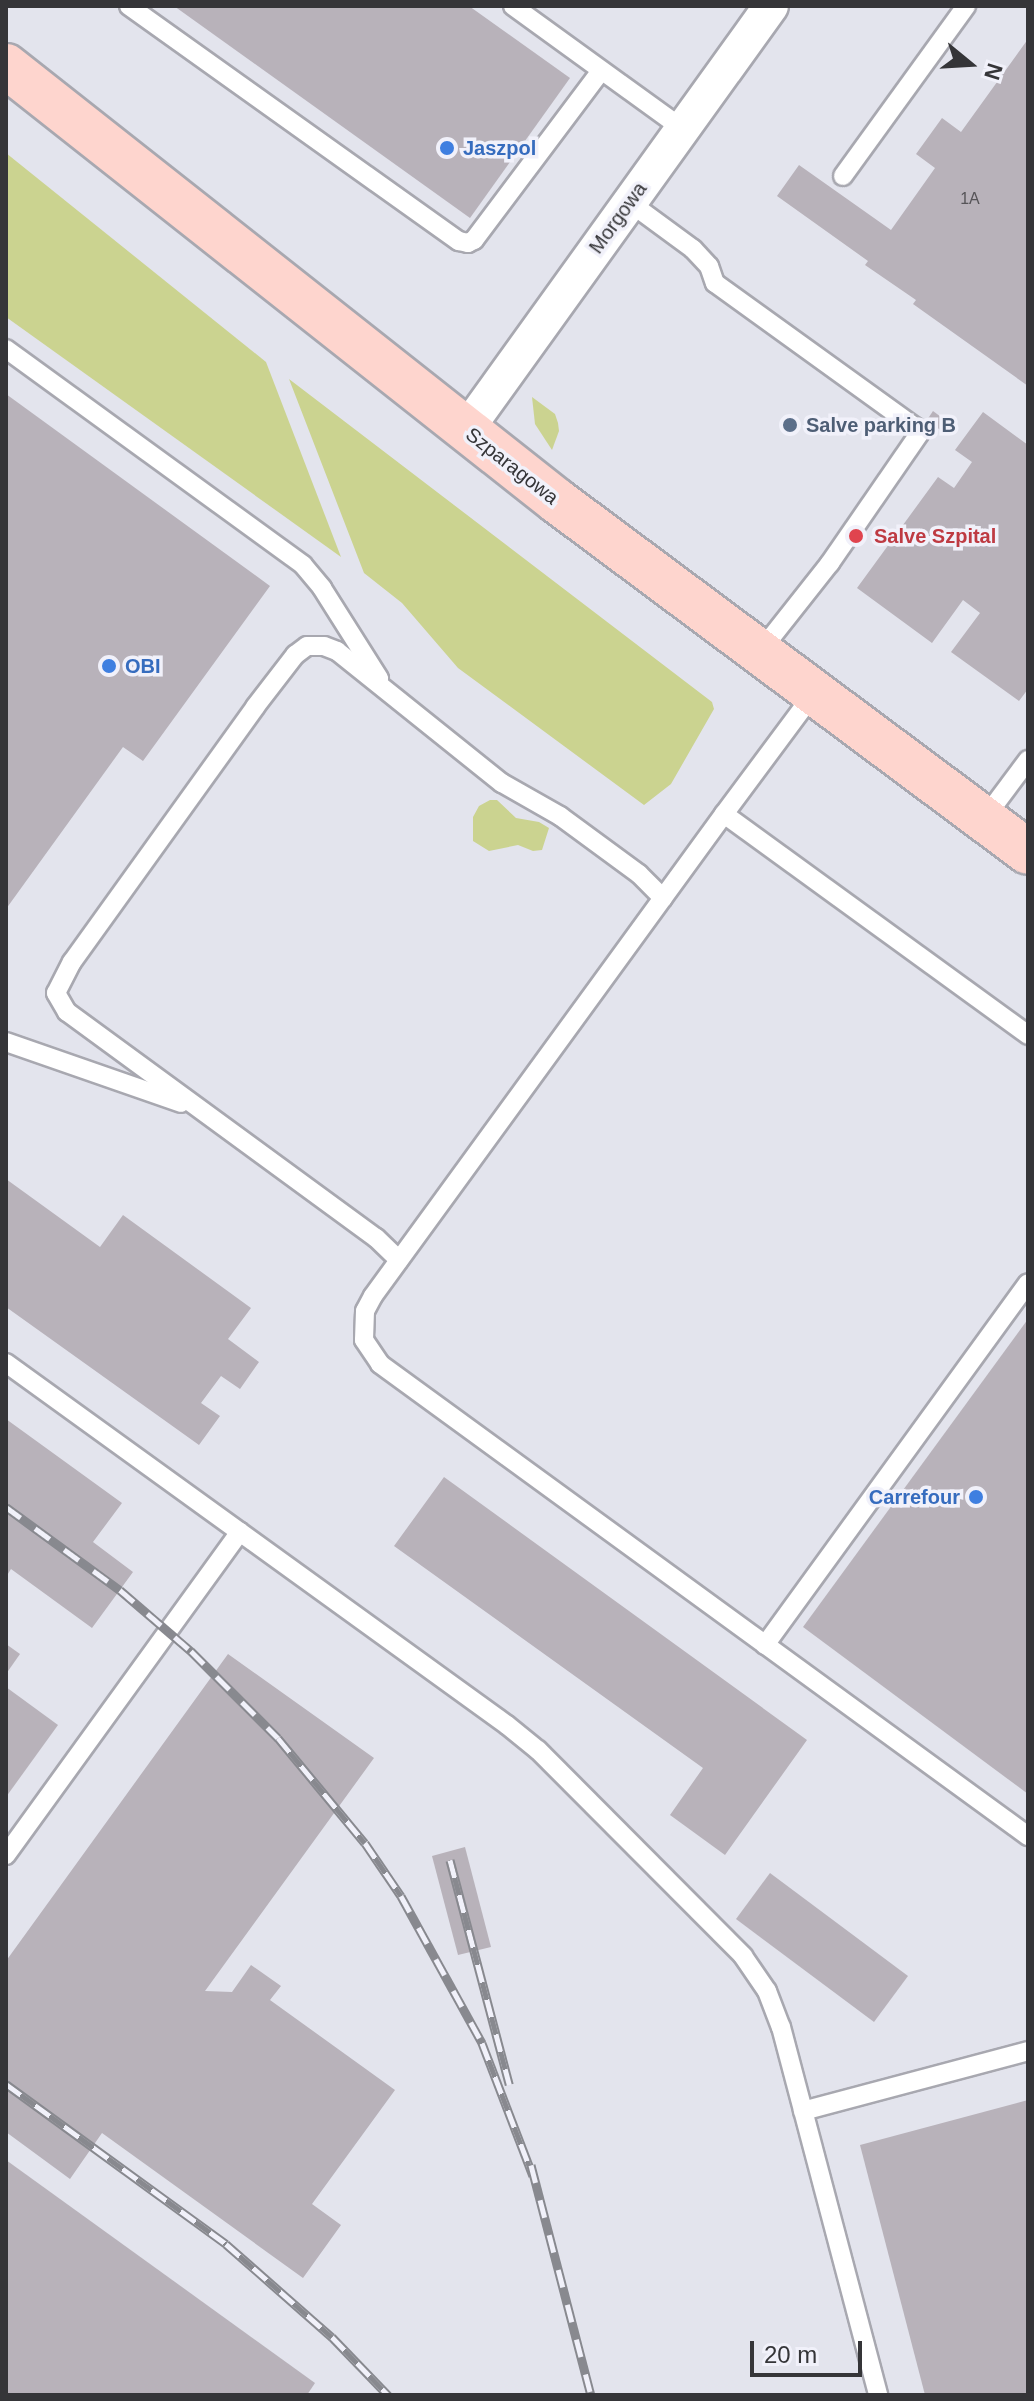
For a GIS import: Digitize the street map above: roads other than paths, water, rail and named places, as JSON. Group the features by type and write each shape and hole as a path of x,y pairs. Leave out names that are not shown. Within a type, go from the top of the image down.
{"street":[{"name":"Morgowa","path":"466,430 771,6"},
{"name":"Szparagowa","path":"6,66 466,430 1028,852"}],"lane":[{"path":"129,6 459,241 468,243 474,240 601,71"},
{"path":"513,6 683,129"},
{"path":"843,176 966,6"},
{"path":"629,202 693,249 709,266 715,283 915,427 919,434 830,563 759,653"},
{"path":"6,349 303,565 344,621 386,690"},
{"path":"399,1260 376,1238 67,1012 56,993 60,981 295,655 307,646 324,646 337,651 502,783 560,816 639,874 663,898"},
{"path":"814,693 373,1296 362,1327 370,1353 380,1364 1028,1836"},
{"path":"984,819 1028,760"},
{"path":"724,814 1028,1035"},
{"path":"6,1042 201,1110"},
{"path":"765,1645 1028,1283"},
{"path":"6,1363 538,1750 743,1956 767,1991 781,2027 878,2395"},
{"path":"6,1855 240,1532"},
{"path":"803,2111 1028,2051"}],"railway":[{"path":"6,1507 120,1590 191,1651 278,1738 365,1843 401,1896 482,2043 533,2176"},
{"path":"450,1860 509,2084"},
{"path":"6,2084 226,2244 332,2337 388,2395"},
{"path":"531,2165 591,2395"}],"place":[{"name":"Jaszpol","path":"447,148"},
{"name":"Salve parking B","path":"790,425"},
{"name":"Salve Szpital","path":"856,536"},
{"name":"OBI","path":"109,666"},
{"name":"Carrefour","path":"976,1497"}]}
